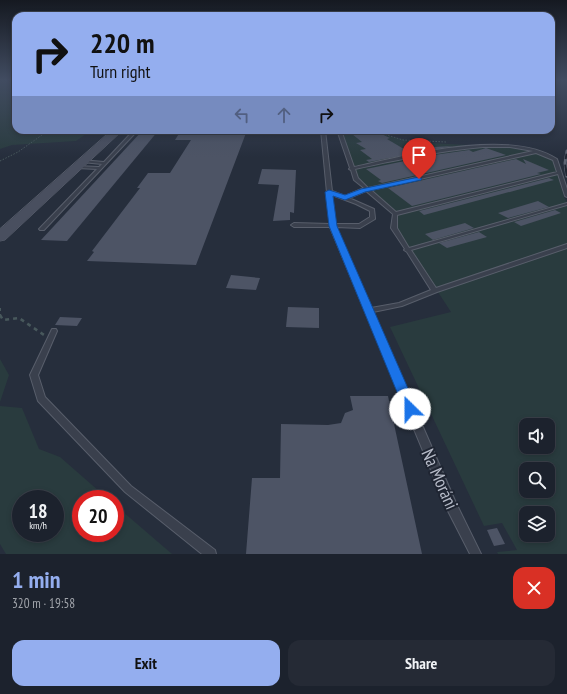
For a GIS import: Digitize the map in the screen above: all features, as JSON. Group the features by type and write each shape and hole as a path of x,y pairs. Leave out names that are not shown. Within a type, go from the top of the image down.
{"street":[{"path":"0,237 113,134"}],"lane":[{"path":"42,229 132,134"},
{"name":"Na Moráni","path":"323,134 333,226 452,507 476,554"},
{"path":"340,134 356,179 395,214"},
{"path":"352,169 461,146 525,148 555,159 558,173 567,196"},
{"path":"345,198 352,193 536,152"},
{"path":"79,164 104,162"},
{"path":"79,164 99,168"},
{"path":"395,214 558,173"},
{"path":"294,225 360,226 373,218 372,210 329,192"},
{"path":"407,250 567,204"},
{"path":"395,214 394,228 435,291"},
{"path":"369,311 400,305 435,291 567,246"},
{"path":"52,335 34,374 41,399 128,489 211,554"}],"path":[{"path":"0,161 18,152 43,134"},
{"path":"0,308 0,316 3,320 19,318 52,335"}],"shaded area":[{"path":"0,106 12,106 12,134 86,134 76,141 12,145 0,149"},
{"path":"341,134 383,134 412,142 523,148 543,153 553,159 564,197 567,202 567,554 498,554 497,552 517,550 502,523 484,526 390,327 451,312 397,229 397,213 357,178"},
{"path":"0,359 9,375 0,402"},
{"path":"0,406 22,408 39,449 60,457 98,490 72,490 72,542 124,542 124,513 172,554 6,554 0,544"}],"building":[{"path":"139,134 156,134 67,241 41,240"},
{"path":"179,134 246,134 196,265 87,261 94,252 92,251 140,188 137,188 148,173 170,173 191,140 175,140"},
{"path":"352,134 382,134 390,138 387,139 409,152 433,147 453,146 369,162 366,160 372,159 360,150 366,149 356,143 362,142"},
{"path":"486,148 506,155 382,183 378,181 381,180 366,169 434,155 469,150 473,152"},
{"path":"516,159 526,164 523,159 549,170 537,173 541,174 412,206 388,188"},
{"path":"262,169 296,170 294,213 290,212 290,220 273,221 279,185 258,184"},
{"path":"549,178 554,180 424,215 419,211"},
{"path":"538,201 549,207 508,218 498,213"},
{"path":"555,210 561,213 521,226 514,222"},
{"path":"465,223 474,228 433,240 425,234"},
{"path":"479,232 487,237 447,248 439,243"},
{"path":"231,275 260,278 256,290 226,288"},
{"path":"288,307 319,308 319,328 286,327"},
{"path":"60,317 82,318 77,326 55,325"},
{"path":"350,396 388,396 422,554 246,554 252,478 280,478 281,424 328,425 341,423 345,413 353,410"},
{"path":"497,528 505,544 494,546 487,530"}],"railway":[{"path":"566,170 565,163 567,151"},
{"path":"566,169 567,176"}],"route":[{"path":"410,409 333,226 329,192 345,198 352,193 363,190 419,179"}]}
